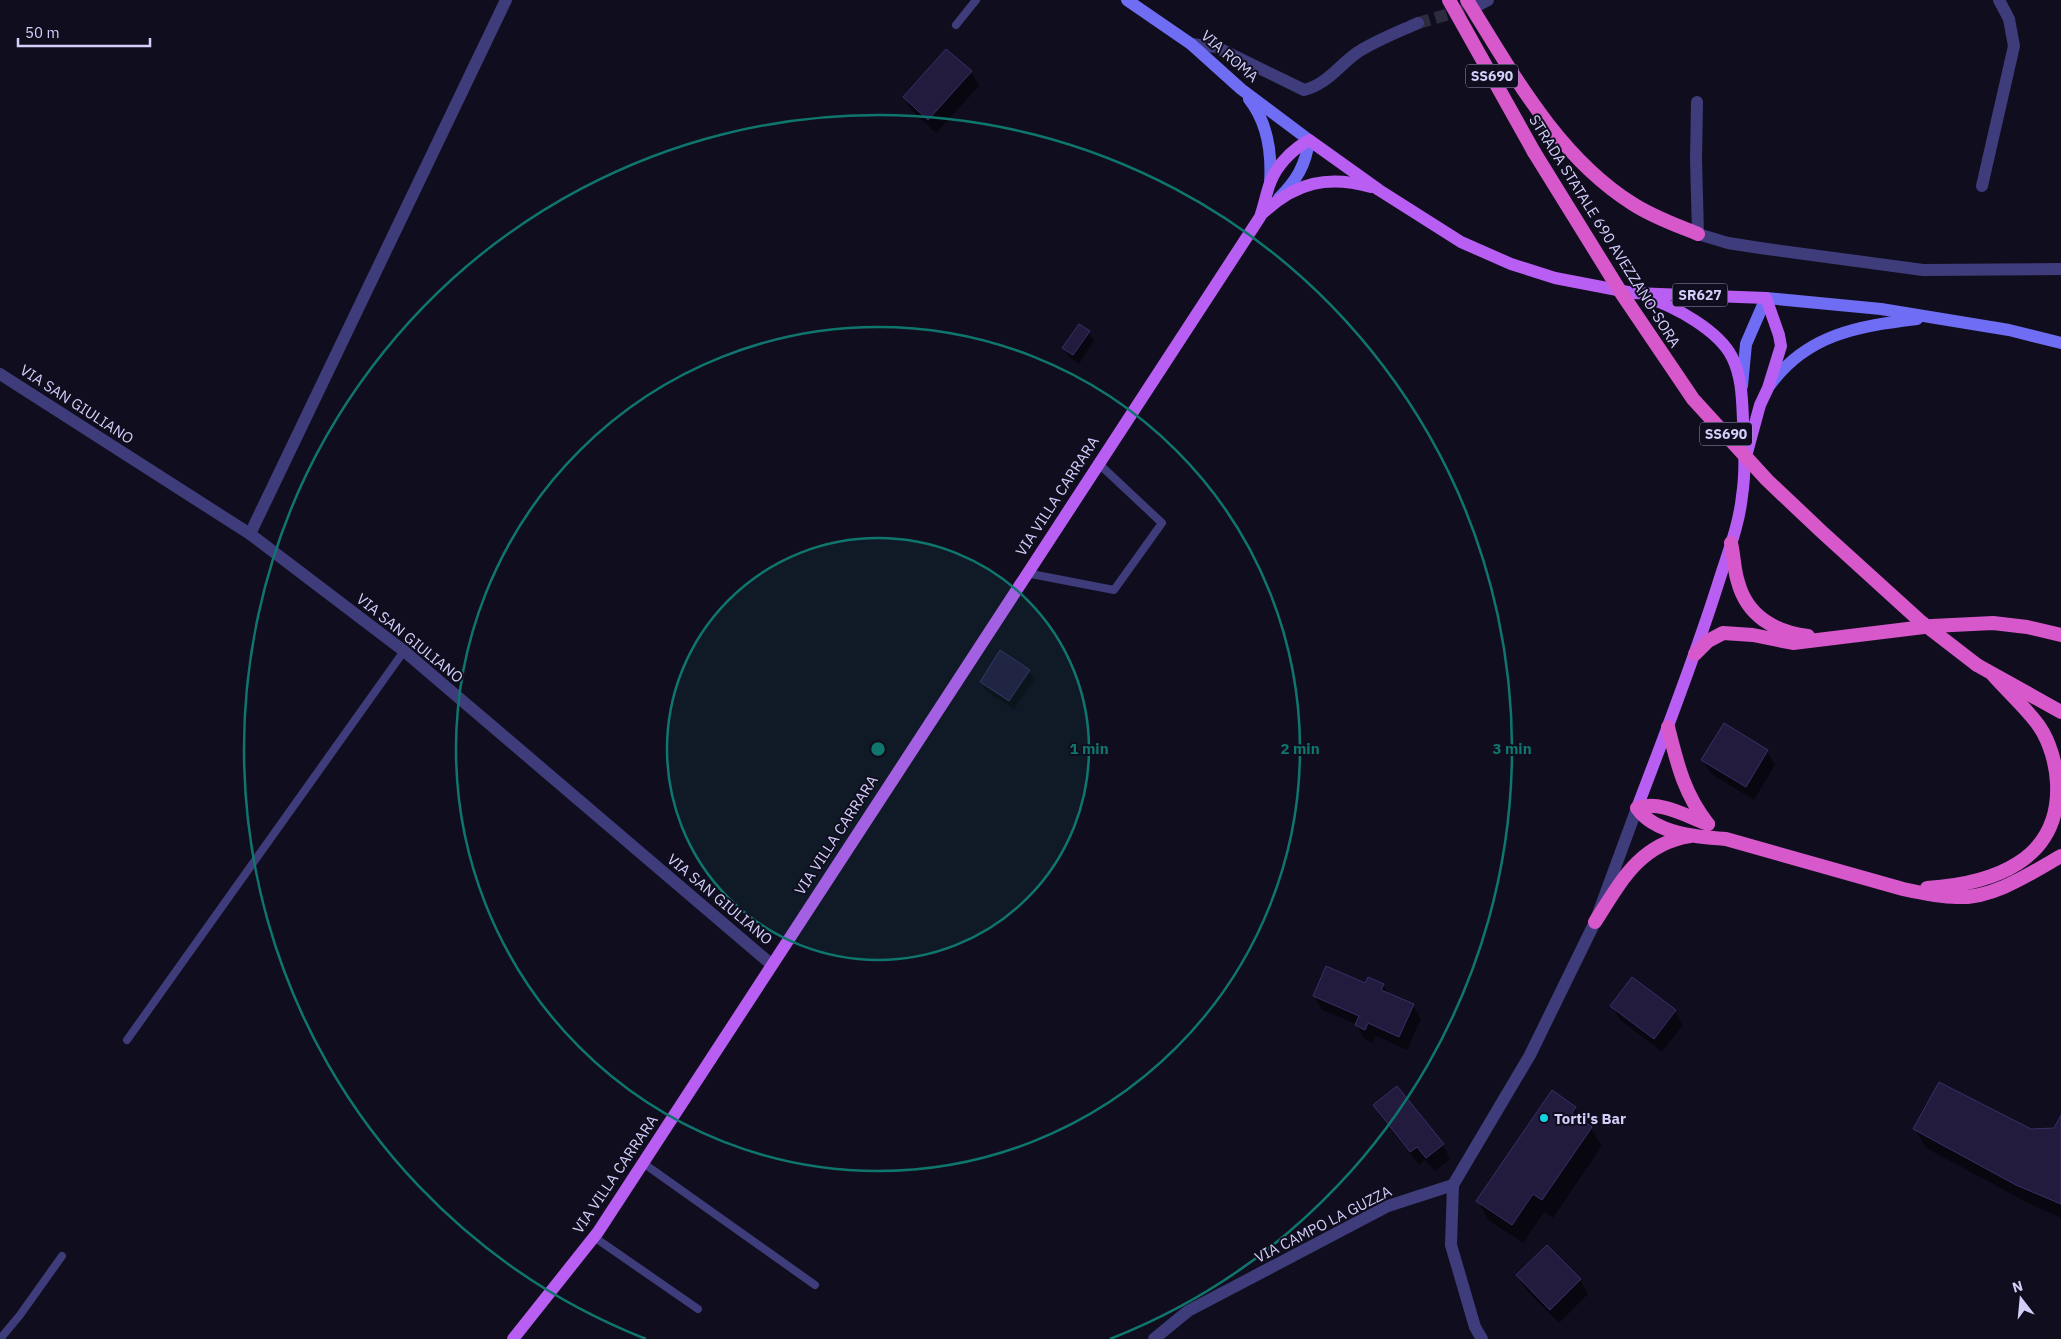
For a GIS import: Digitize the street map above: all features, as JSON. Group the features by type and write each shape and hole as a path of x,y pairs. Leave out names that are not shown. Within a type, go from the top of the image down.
{"highway":[{"name":"STRADA STATALE 690 AVEZZANO-SORA","path":"1449,0 1534,152 1620,292 1693,399 1767,480 1815,525 1920,620 1977,665 1993,675"},
{"path":"1478,2 1513,74 1570,151 1594,175 1633,205 1698,234"},
{"path":"1731,543 1742,594 1754,613 1769,624 1791,633 1826,638"},
{"path":"1694,654 1708,641 1723,633 1747,634 1792,643 1932,626 1993,623 2027,627 2061,635"},
{"path":"1993,675 2061,712"},
{"path":"1904,889 1967,884 1998,874 2020,862 2034,851 2044,839 2056,807 2057,795 2056,771 2050,748 2039,726 1993,675"},
{"path":"1668,727 1685,786 1694,805 1708,824 1726,839"},
{"path":"1708,824 1661,806 1637,808 1642,815 1662,827 1693,835 1726,839 1930,895 1959,898 1997,890 2061,856"},
{"path":"1595,922 1629,870 1644,856 1665,842 1693,835"}],"main road":[{"name":"VIA ROMA","path":"1127,0 1191,44 1241,89 1309,140"},
{"path":"1241,89 1256,108 1270,145 1270,183 1266,202 1260,217"},
{"path":"1270,183 1283,161 1309,140"},
{"path":"1309,140 1379,190"},
{"path":"1260,217 1297,177 1303,166 1309,140"},
{"path":"1272,205 1306,186 1324,181 1350,182 1379,190"},
{"name":"SR627","path":"1379,190 1461,242 1511,264 1555,278 1633,293 1766,298 1881,309 2009,330 2061,342"},
{"name":"VIA VILLA CARRARA","path":"513,1339 594,1237 1260,217"},
{"path":"1633,293 1677,309 1725,344 1733,358 1742,388"},
{"path":"1745,460 1760,405 1768,388 1781,346 1766,298"},
{"path":"1637,808 1694,654 1731,543 1742,497 1745,460 1742,388 1746,344 1766,298"},
{"path":"1768,388 1778,375 1804,350 1829,337 1868,326 1932,317"}],"street":[{"path":"250,534 506,0"},
{"path":"1982,186 2014,46 2009,19 1999,0"},
{"path":"1191,44 1216,47 1304,90 1316,87 1326,81 1343,64 1359,52 1418,23"},
{"path":"1697,102 1698,234 1728,243 1923,270 2061,270"},
{"name":"VIA SAN GIULIANO","path":"0,374 250,534 404,651 771,964"},
{"path":"1482,1339 1475,1327 1451,1246 1453,1185 1530,1056 1595,922 1637,808"},
{"name":"VIA CAMPO LA GUZZA","path":"1154,1339 1188,1311 1379,1211 1453,1185"}],"lane":[{"path":"956,26 976,0"},
{"path":"1026,573 1114,590 1162,524 1098,463"},
{"path":"127,1040 404,651"},
{"path":"643,1163 815,1285"},
{"path":"594,1237 698,1309"},
{"path":"0,1339 20,1315 62,1256"}],"building":[{"path":"946,49 972,71 928,120 903,97"},
{"path":"1079,324 1090,331 1073,355 1062,348"},
{"path":"1000,650 1030,670 1009,701 980,682"},
{"path":"1724,723 1768,750 1746,787 1701,760"},
{"path":"1326,966 1365,983 1368,977 1384,984 1381,990 1414,1004 1399,1037 1368,1023 1365,1030 1355,1025 1359,1016 1313,996"},
{"path":"1632,977 1676,1010 1654,1039 1610,1006"},
{"path":"1939,1082 2031,1129 2054,1128 2061,1115 2061,1204 2016,1185 1913,1129"},
{"path":"1397,1086 1444,1144 1426,1158 1417,1147 1410,1152 1373,1105"},
{"path":"1552,1090 1576,1107 1572,1113 1592,1127 1542,1200 1533,1194 1512,1225 1476,1201"},
{"path":"1547,1245 1581,1279 1550,1310 1516,1275"}],"tunnel":[{"path":"1418,23 1477,6"}],"place":[{"name":"Torti's Bar","path":"1544,1118"}]}
